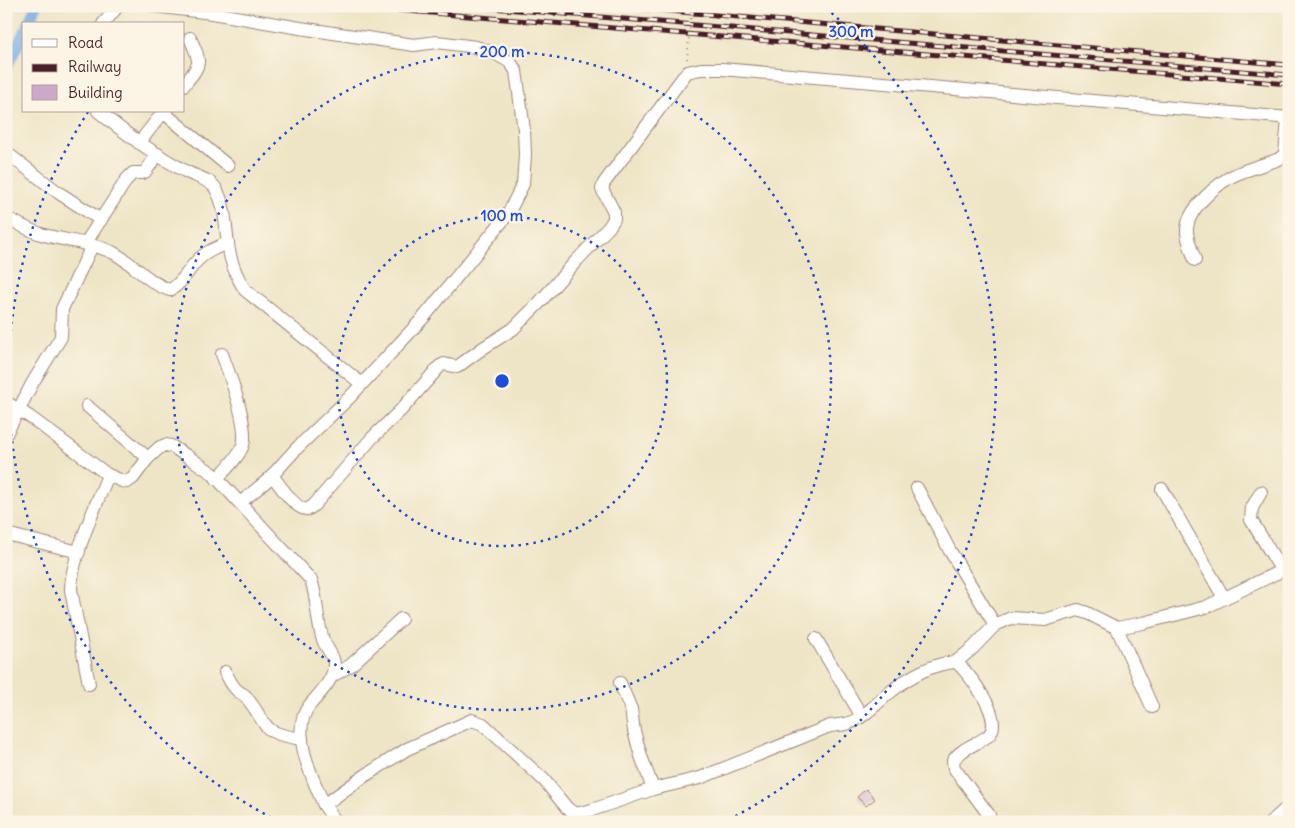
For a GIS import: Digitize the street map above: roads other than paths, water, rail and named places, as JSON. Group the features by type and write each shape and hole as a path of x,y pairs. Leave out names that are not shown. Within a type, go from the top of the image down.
{"street":[{"path":"105,22 118,6"},
{"path":"154,6 212,13 414,46 437,42 476,47 494,53 510,62 516,71 524,130 525,156 523,184 508,214 424,317 362,384 272,475 240,503"},
{"path":"185,85 196,70 199,62 190,38"},
{"path":"272,475 290,498 303,508 308,509 315,504 372,438 401,410 440,366 444,364 457,367 513,329 609,227 614,219 614,212 602,189 604,183 687,72 701,68 1288,118 1285,154 1279,159 1230,177 1212,190 1196,208 1187,231 1195,260"},
{"path":"99,112 139,144 187,172 206,180 215,187 224,208 228,243 237,278 245,290 362,384"},
{"path":"139,144 163,112 228,166"},
{"path":"8,154 59,193 101,220"},
{"path":"6,434 33,382 61,337 62,309 88,245 101,220 130,176 133,173 142,174 145,172 158,154"},
{"path":"6,226 13,221 40,234 111,252 161,287 170,290 178,285 195,262 209,250 228,243"},
{"path":"218,479 239,453 244,443 245,431 222,354"},
{"path":"6,402 20,410 108,475 122,482 127,482 133,478 148,458 165,445 194,460 218,479 310,580 316,593 318,621 324,642 332,655 334,665 332,676"},
{"path":"87,406 148,458"},
{"path":"89,684 71,590 71,578 108,475"},
{"path":"917,488 950,551 995,625"},
{"path":"1162,489 1224,598"},
{"path":"324,805 407,749 472,720 483,724 544,780 567,808 575,814 700,778 822,729 851,722 871,709 894,689 922,672 943,663 956,662 973,648 995,625 1011,618 1045,620 1078,610 1117,628 1206,607 1287,569 1251,520 1252,508 1261,492"},
{"path":"6,534 79,552"},
{"path":"336,822 324,805 312,777 300,728 305,712 332,676 351,665 402,619"},
{"path":"1117,628 1152,708"},
{"path":"816,639 861,715"},
{"path":"956,662 967,672 986,702 993,718 993,728 988,735 957,754 953,761 954,768 988,820"},
{"path":"226,672 235,688 247,697 266,728 271,732 302,739"},
{"path":"620,684 631,709 638,747 653,790"},
{"path":"1271,822 1289,806"}],"waterway":[{"path":"29,22 36,6"},
{"path":"6,69 22,36"}],"railway":[{"path":"347,6 1289,84"},
{"path":"468,6 1289,75"},
{"path":"613,6 1289,65"}]}
